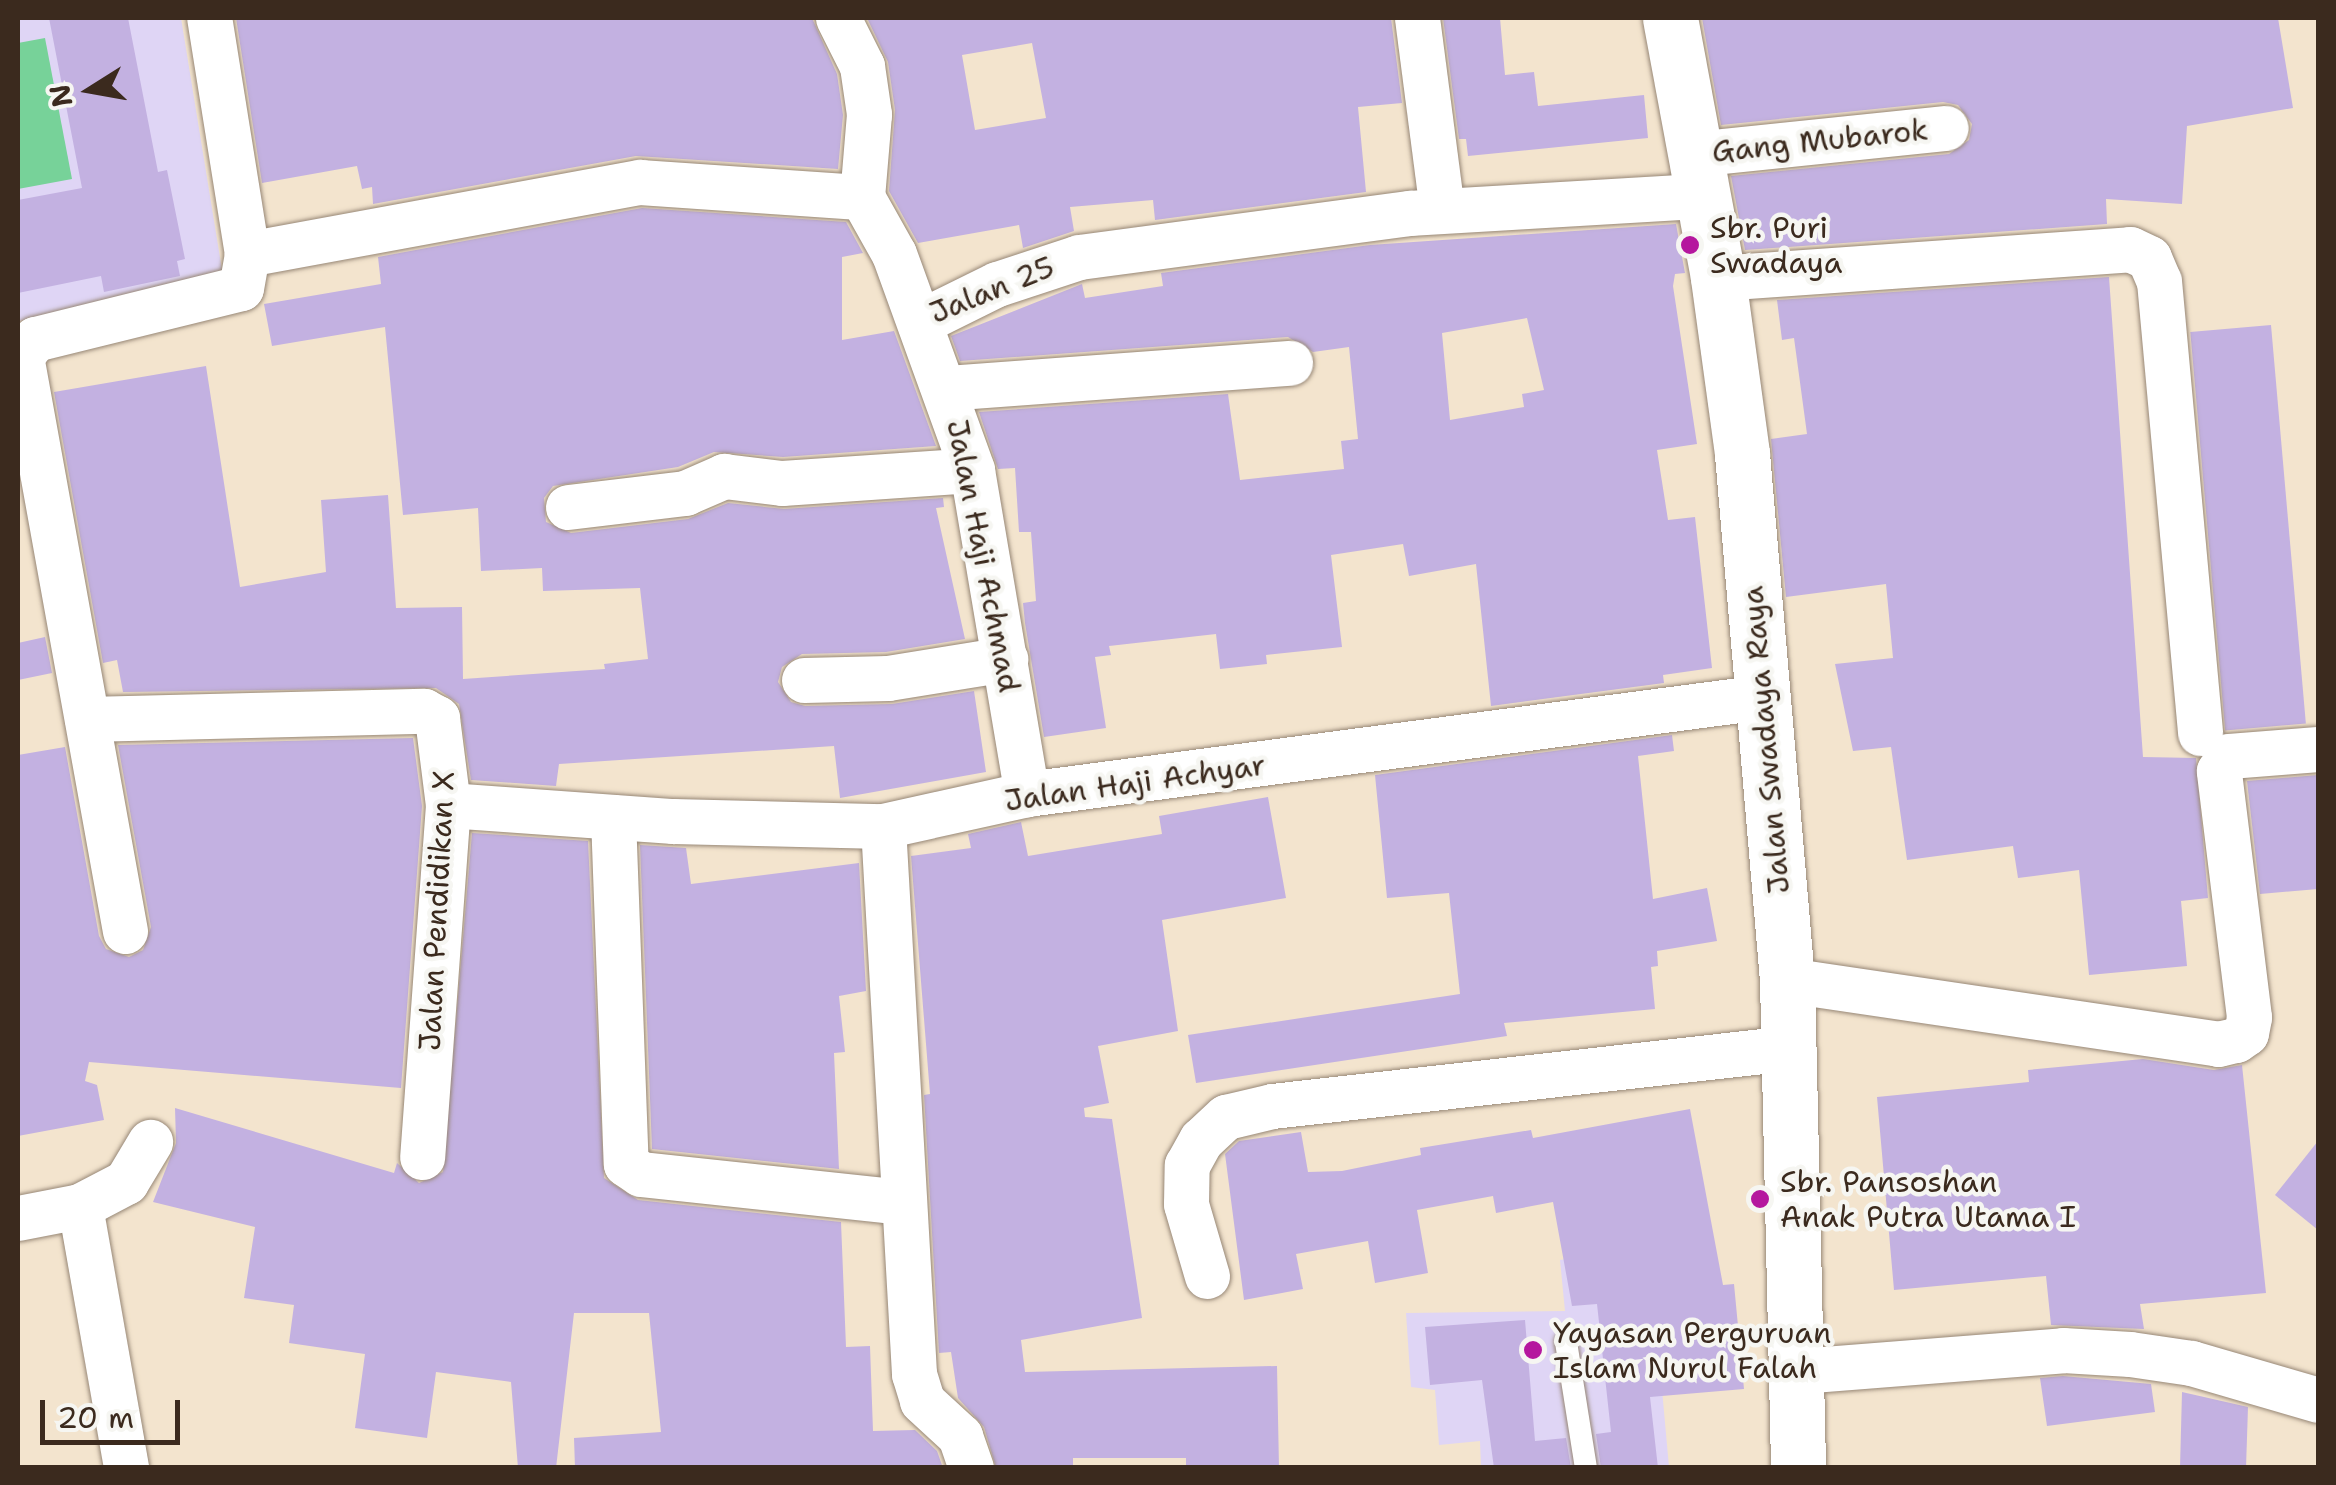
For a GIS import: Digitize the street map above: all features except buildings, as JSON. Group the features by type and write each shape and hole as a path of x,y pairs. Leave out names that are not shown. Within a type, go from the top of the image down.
{"street":[{"path":"125,931 22,356 42,337 229,296 241,288 247,254 209,18"},
{"path":"247,254 640,182 862,197 870,114 862,66 838,18"},
{"path":"1417,18 1442,210"},
{"name":"Jalan Swadaya Raya","path":"1670,18 1718,278 1742,454 1788,980 1798,1468"},
{"name":"Gang Mubarok","path":"1697,175 1946,128"},
{"name":"Jalan 25","path":"862,197 894,254 920,322 996,284 1078,258 1697,175"},
{"path":"1718,278 2130,249 2148,258 2158,281 2200,733"},
{"name":"Jalan Haji Achmad","path":"920,322 972,470 1027,794"},
{"path":"946,388 1290,364"},
{"path":"568,507 686,493 724,476 782,484 972,470"},
{"path":"804,680 888,678 1005,660"},
{"name":"Jalan Haji Achyar","path":"448,805 613,817 883,826 1027,794 1762,698"},
{"name":"Jalan Pendidikan X","path":"86,719 424,710 442,730 448,805 422,1158"},
{"path":"1788,980 2218,1044 2236,1040 2246,1033 2249,1018 2219,771 2229,756 2318,749"},
{"path":"613,817 621,1145 629,1168 903,1202"},
{"path":"883,826 914,1374 922,1401 960,1436 971,1468"},
{"path":"1207,1276 1186,1204 1187,1165 1201,1140 1226,1118 1272,1106 1789,1048"},
{"path":"18,1218 80,1206 126,1182 150,1142"},
{"path":"80,1206 126,1468"},
{"path":"1799,1371 2015,1353 2113,1353 2191,1363 2318,1400"}],"lane":[{"path":"1566,1342 1586,1468"}],"shaded area":[{"path":"18,18 181,18 224,282 18,321"},
{"name":"Yayasan Perguruan Islam Nurul Falah","path":"1649,1246 1669,1467 1481,1467 1480,1441 1439,1445 1435,1390 1411,1387 1406,1313 1565,1311 1560,1260"}],"green space":[{"path":"45,38 72,179 18,189 18,43"}],"place":[{"name":"Sbr. Puri Swadaya","path":"1690,245"},
{"name":"Sbr. Pansoshan Anak Putra Utama I","path":"1760,1199"},
{"name":"Yayasan Perguruan Islam Nurul Falah","path":"1533,1350"}]}
